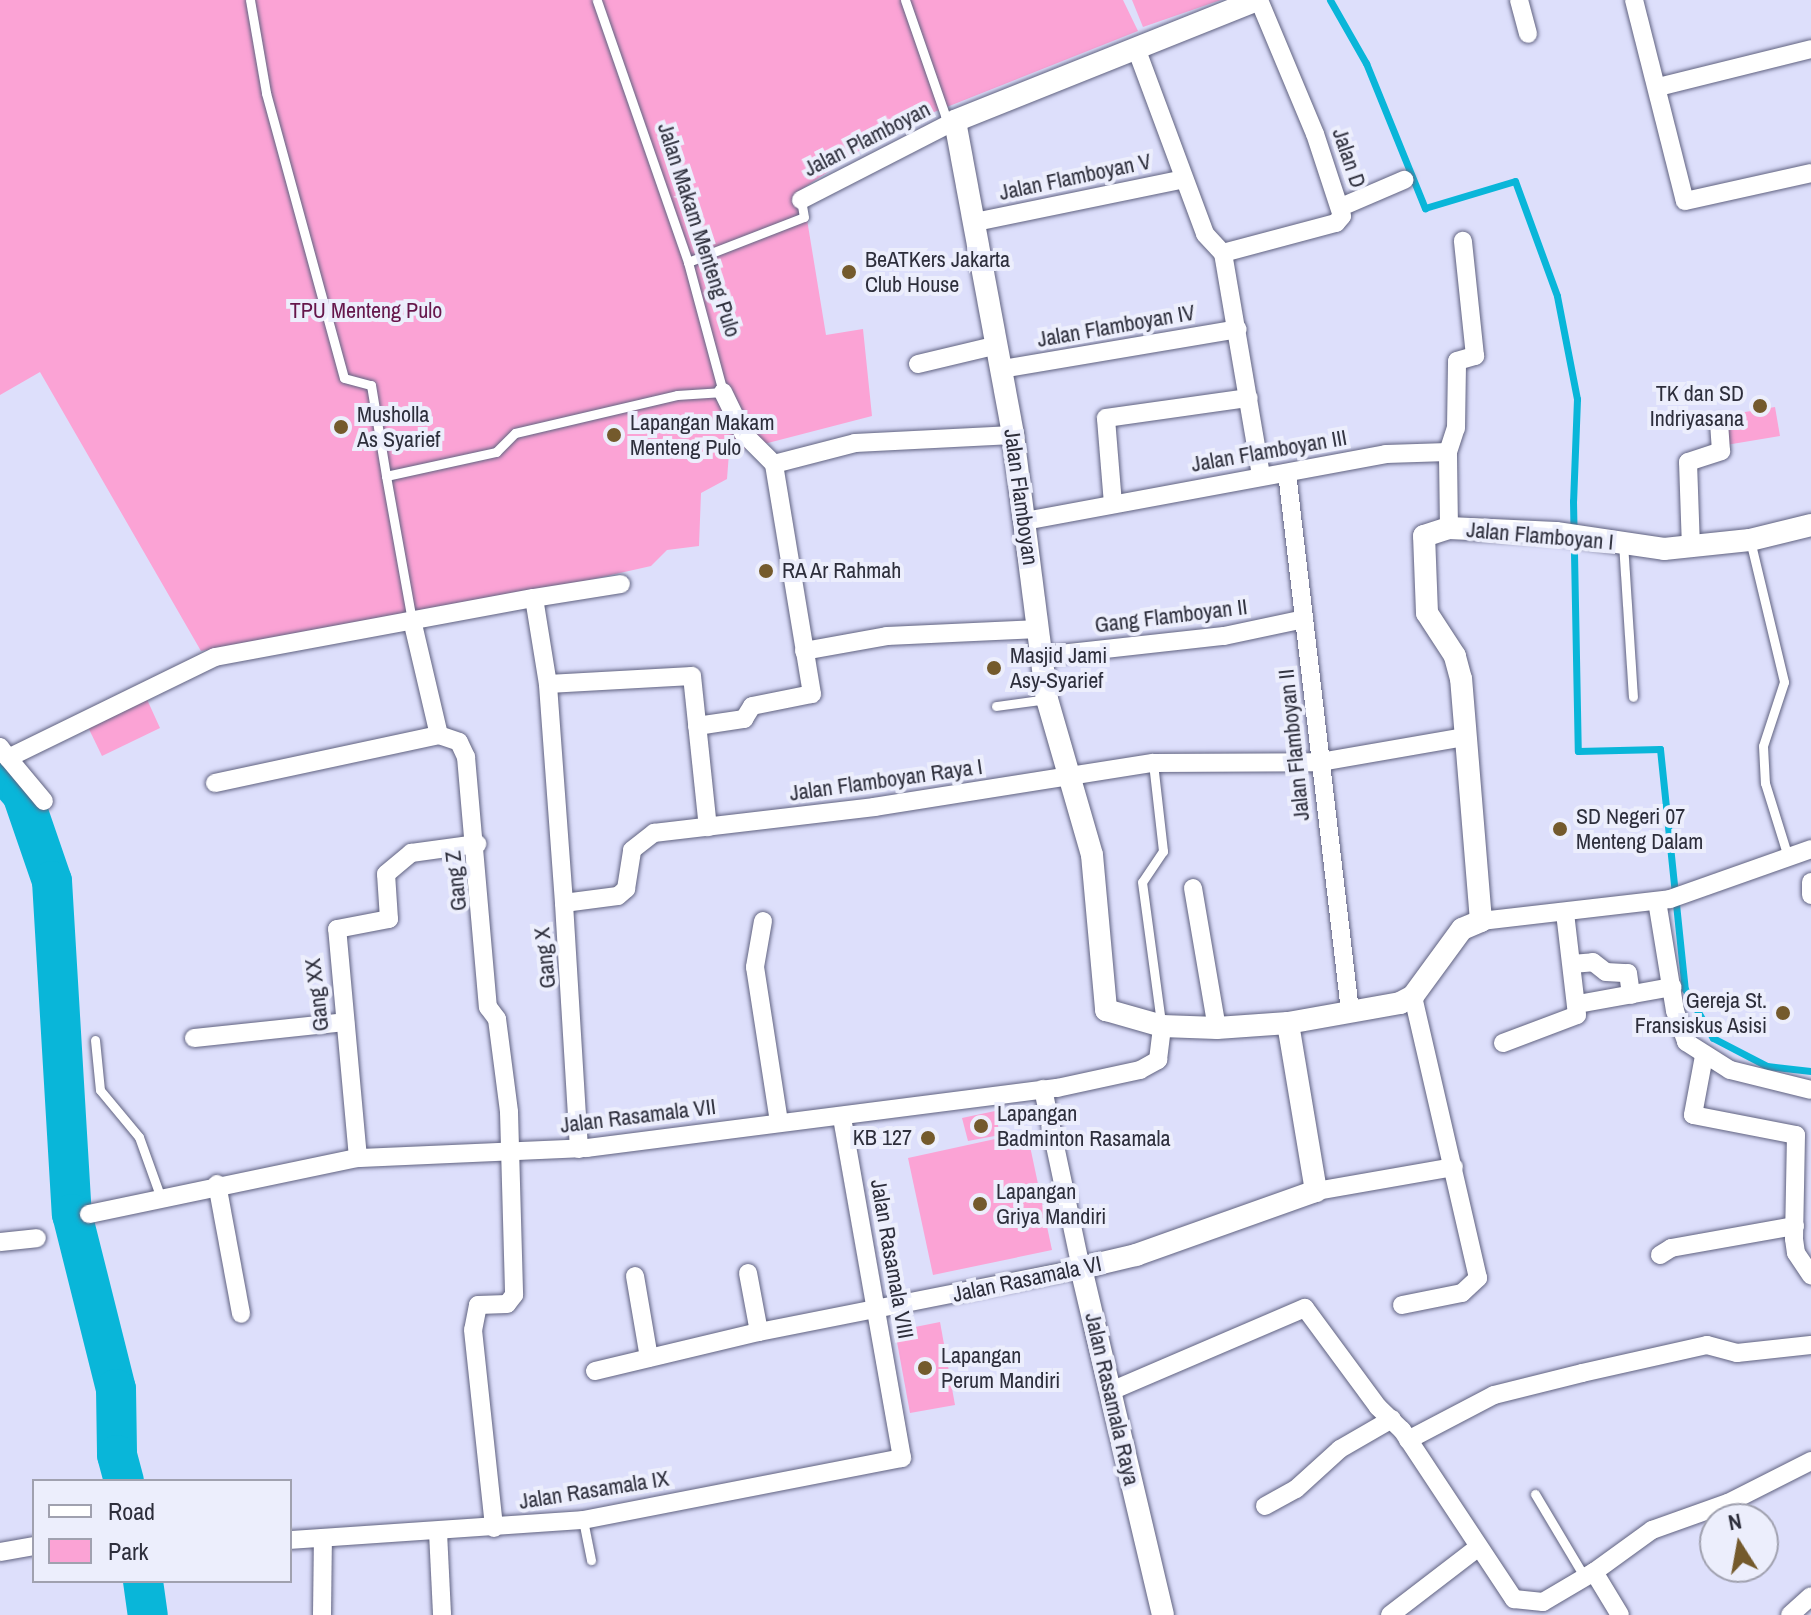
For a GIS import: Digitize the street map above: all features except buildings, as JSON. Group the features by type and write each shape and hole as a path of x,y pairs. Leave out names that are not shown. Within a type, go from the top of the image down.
{"street":[{"path":"955,121 1136,48 1234,4 1258,0"},
{"name":"Jalan D","path":"1223,253 1336,223 1341,207 1258,0"},
{"path":"1519,0 1528,34"},
{"path":"1634,0 1685,201 1811,173"},
{"path":"1136,48 1205,234 1223,253 1261,476"},
{"path":"1658,87 1811,49"},
{"name":"Jalan Plamboyan","path":"801,200 955,121"},
{"name":"Jalan Flamboyan","path":"955,121 1013,435 1047,699 1092,855 1106,1010 1162,1026 1217,1028 1288,1023"},
{"name":"Jalan Flamboyan V","path":"975,222 1184,179"},
{"path":"1341,207 1404,180"},
{"path":"1449,528 1448,452 1456,428 1457,361 1475,356 1474,312 1463,241"},
{"name":"Jalan Flamboyan IV","path":"1002,369 1238,329"},
{"path":"918,364 998,345"},
{"name":"Jalan Makam Menteng Pulo","path":"723,392 743,433 774,464"},
{"path":"1113,504 1106,418 1249,398"},
{"path":"1691,548 1688,462 1721,451 1719,424"},
{"path":"697,726 744,719 752,706 812,694 774,464 855,443 1013,435"},
{"name":"Jalan Flamboyan III","path":"1025,521 1386,454 1448,452"},
{"name":"Jalan Flamboyan II","path":"1287,473 1350,1011"},
{"name":"Jalan Flamboyan I","path":"1481,921 1455,656 1424,601 1421,542 1432,531 1449,528 1567,535 1691,548 1750,540 1811,525"},
{"path":"44,801 4,752 215,657 621,584"},
{"path":"534,598 548,684 564,903"},
{"name":"Gang Flamboyan II","path":"1042,656 1224,636 1304,619"},
{"path":"215,783 439,735 412,620"},
{"path":"804,651 887,636 1039,629"},
{"path":"548,684 692,676 708,827"},
{"name":"Gang Z","path":"439,735 464,750 477,844 488,1007 497,1019 511,1152"},
{"path":"1070,777 1153,763 1320,762 1465,737"},
{"name":"Jalan Flamboyan Raya I","path":"708,827 1070,777"},
{"name":"Gang X","path":"579,1149 564,903 618,896 626,889 632,850 654,833 708,827"},
{"name":"Gang XX","path":"358,1158 337,929 389,919 386,874 411,853 477,844"},
{"path":"1316,1191 1288,1023 1413,996 1448,944 1462,929 1481,921 1664,900 1695,892 1811,849"},
{"path":"1811,882 1811,895"},
{"path":"1193,888 1217,1028"},
{"path":"1664,900 1672,987 1681,1033 1704,1056 1743,1074 1811,1090"},
{"path":"1503,1043 1573,1020 1578,1004 1565,913"},
{"path":"763,921 755,967 779,1122"},
{"path":"1572,964 1593,962 1606,972 1628,973 1631,995"},
{"path":"1578,1004 1672,987"},
{"path":"1402,1305 1462,1293 1477,1283 1454,1167 1413,996"},
{"path":"194,1038 345,1022"},
{"name":"Jalan Rasamala VII","path":"89,1214 217,1184 358,1158 579,1149 1043,1089 1140,1070 1158,1060 1162,1026"},
{"path":"1704,1056 1693,1115 1796,1135 1796,1253 1811,1275"},
{"name":"Jalan Rasamala Raya","path":"1043,1089 1081,1268 1163,1615"},
{"name":"Jalan Rasamala VIII","path":"842,1116 902,1458"},
{"path":"494,1528 473,1320 478,1305 507,1304 514,1295 511,1152"},
{"name":"Jalan Rasamala VI","path":"595,1371 759,1332 876,1311 1136,1255 1316,1191 1454,1167"},
{"path":"217,1184 241,1314"},
{"path":"1660,1255 1671,1248 1795,1226"},
{"path":"0,1242 37,1238"},
{"path":"748,1273 759,1332"},
{"path":"635,1276 649,1358"},
{"path":"1111,1391 1301,1307 1316,1319 1408,1440 1476,1549 1514,1599 1527,1604 1543,1602 1590,1575 1652,1530 1728,1503 1811,1461"},
{"path":"1408,1440 1494,1395 1582,1373 1707,1345 1737,1353 1811,1345"},
{"path":"1265,1506 1296,1489 1340,1449 1392,1419"},
{"name":"Jalan Rasamala IX","path":"292,1540 583,1520 902,1458"},
{"path":"438,1532 442,1615"},
{"path":"322,1615 323,1538"},
{"path":"0,1552 32,1546"},
{"path":"1390,1615 1476,1549"},
{"path":"1590,1575 1620,1615"},
{"path":"1790,1615 1811,1596"}],"lane":[{"path":"250,0 266,93 344,378 371,385 412,620"},
{"name":"Jalan Makam Menteng Pulo","path":"597,0 688,262 723,392"},
{"path":"905,0 945,115 955,121"},
{"path":"688,262 804,217 801,200"},
{"path":"386,476 496,452 515,433 677,395 723,392"},
{"path":"1750,540 1784,682 1763,746 1765,783 1788,857"},
{"path":"1623,543 1633,697"},
{"path":"996,706 1047,699"},
{"path":"1153,763 1163,851 1142,882 1162,1026"},
{"path":"95,1040 100,1090 139,1137 161,1198"},
{"path":"1535,1494 1590,1575"},
{"path":"583,1520 591,1560"}],"green space":[{"name":"TPU Menteng Pulo","path":"0,0 1123,0 1138,31 894,128 802,189 826,335 863,329 872,416 729,453 727,479 701,493 699,546 667,550 651,566 412,620 201,651 40,372 0,395"},
{"path":"1132,0 1221,0 1143,27"},
{"path":"1775,407 1780,436 1726,445 1721,416"},
{"path":"145,695 160,728 102,756 86,723"},
{"name":"Lapangan Badminton Rasamala","path":"995,1111 1000,1135 968,1141 962,1118"},
{"name":"Lapangan Griya Mandiri","path":"1027,1132 1052,1250 933,1275 908,1158"},
{"name":"Lapangan Perum Mandiri","path":"940,1322 955,1405 910,1413 895,1331"}],"waterway":[{"path":"1330,0 1366,63 1425,208 1515,181 1557,296 1577,399 1573,501 1578,751 1660,749 1685,989 1713,1038 1767,1066 1811,1071"},
{"path":"0,769 22,794 52,881 72,1214 116,1389 117,1455 123,1479"},
{"path":"143,1583 148,1615"}],"place":[{"name":"BeATKers Jakarta Club House","path":"849,272"},
{"name":"TK dan SD Indriyasana","path":"1760,406"},
{"name":"Musholla As Syarief","path":"341,427"},
{"name":"Lapangan Makam Menteng Pulo","path":"614,435"},
{"name":"RA Ar Rahmah","path":"766,571"},
{"name":"Masjid Jami Asy-Syarief","path":"994,668"},
{"name":"SD Negeri 07 Menteng Dalam","path":"1560,829"},
{"name":"Gereja St. Fransiskus Asisi","path":"1783,1013"},
{"name":"Lapangan Badminton Rasamala","path":"981,1126"},
{"name":"KB 127","path":"928,1138"},
{"name":"Lapangan Griya Mandiri","path":"980,1204"},
{"name":"Lapangan Perum Mandiri","path":"925,1368"}]}
